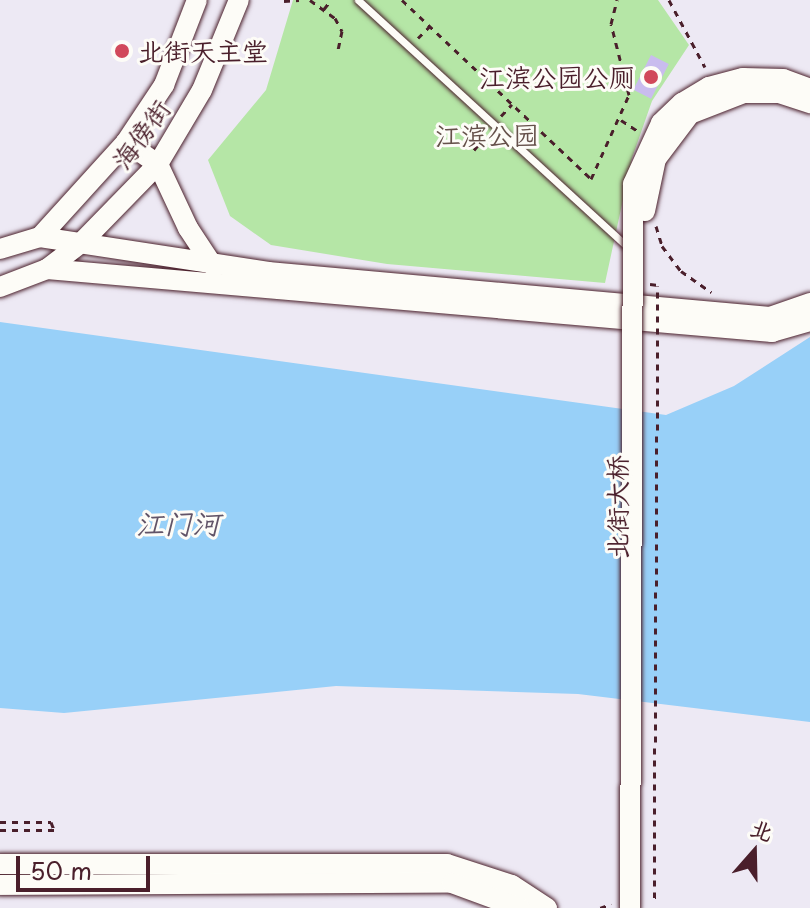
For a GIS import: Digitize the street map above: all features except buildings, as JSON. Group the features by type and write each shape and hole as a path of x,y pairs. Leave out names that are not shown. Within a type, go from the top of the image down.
{"main road":[{"name":"海傍街","path":"40,237 126,142 164,85 197,0"},
{"name":"海傍街","path":"47,269 81,243 158,164 202,90 239,0"},
{"path":"638,234 633,184 644,152 682,103 743,78 783,79 810,89"},
{"path":"638,234 656,159 690,114 744,93 779,93 810,103"},
{"path":"126,142 158,164 209,260 230,288"},
{"name":"北街大桥","path":"636,779 638,234"},
{"path":"0,249 40,237 209,260 268,272 771,325 810,303"},
{"path":"0,287 47,269 230,288 771,325 810,321"},
{"path":"636,779 649,903"},
{"path":"630,908 636,779"},
{"path":"0,864 447,864 512,885 547,908"},
{"path":"0,885 452,883 520,908"}],"lane":[{"path":"358,0 409,47 638,234"}],"path":[{"path":"284,1 299,0"},
{"path":"310,0 324,9 342,31 338,50"},
{"path":"324,9 331,0"},
{"path":"402,0 591,179 629,95 611,24 617,0"},
{"path":"409,47 430,26"},
{"path":"638,234 662,246 681,271 714,293"},
{"path":"649,903 658,285"},
{"path":"0,822 51,822 54,830 0,830"},
{"path":"600,908 608,904"}],"green space":[{"name":"江滨公园","path":"293,0 658,0 689,45 652,101 632,158 605,283 387,264 271,245 230,216 208,160 266,90"}],"water":[{"name":"江门河","path":"0,322 666,415 734,386 810,337 810,722 578,694 336,686 64,713 0,708"}],"place":[{"name":"北街天主堂","path":"122,51"},
{"name":"江滨公园公厕","path":"651,77"}]}
